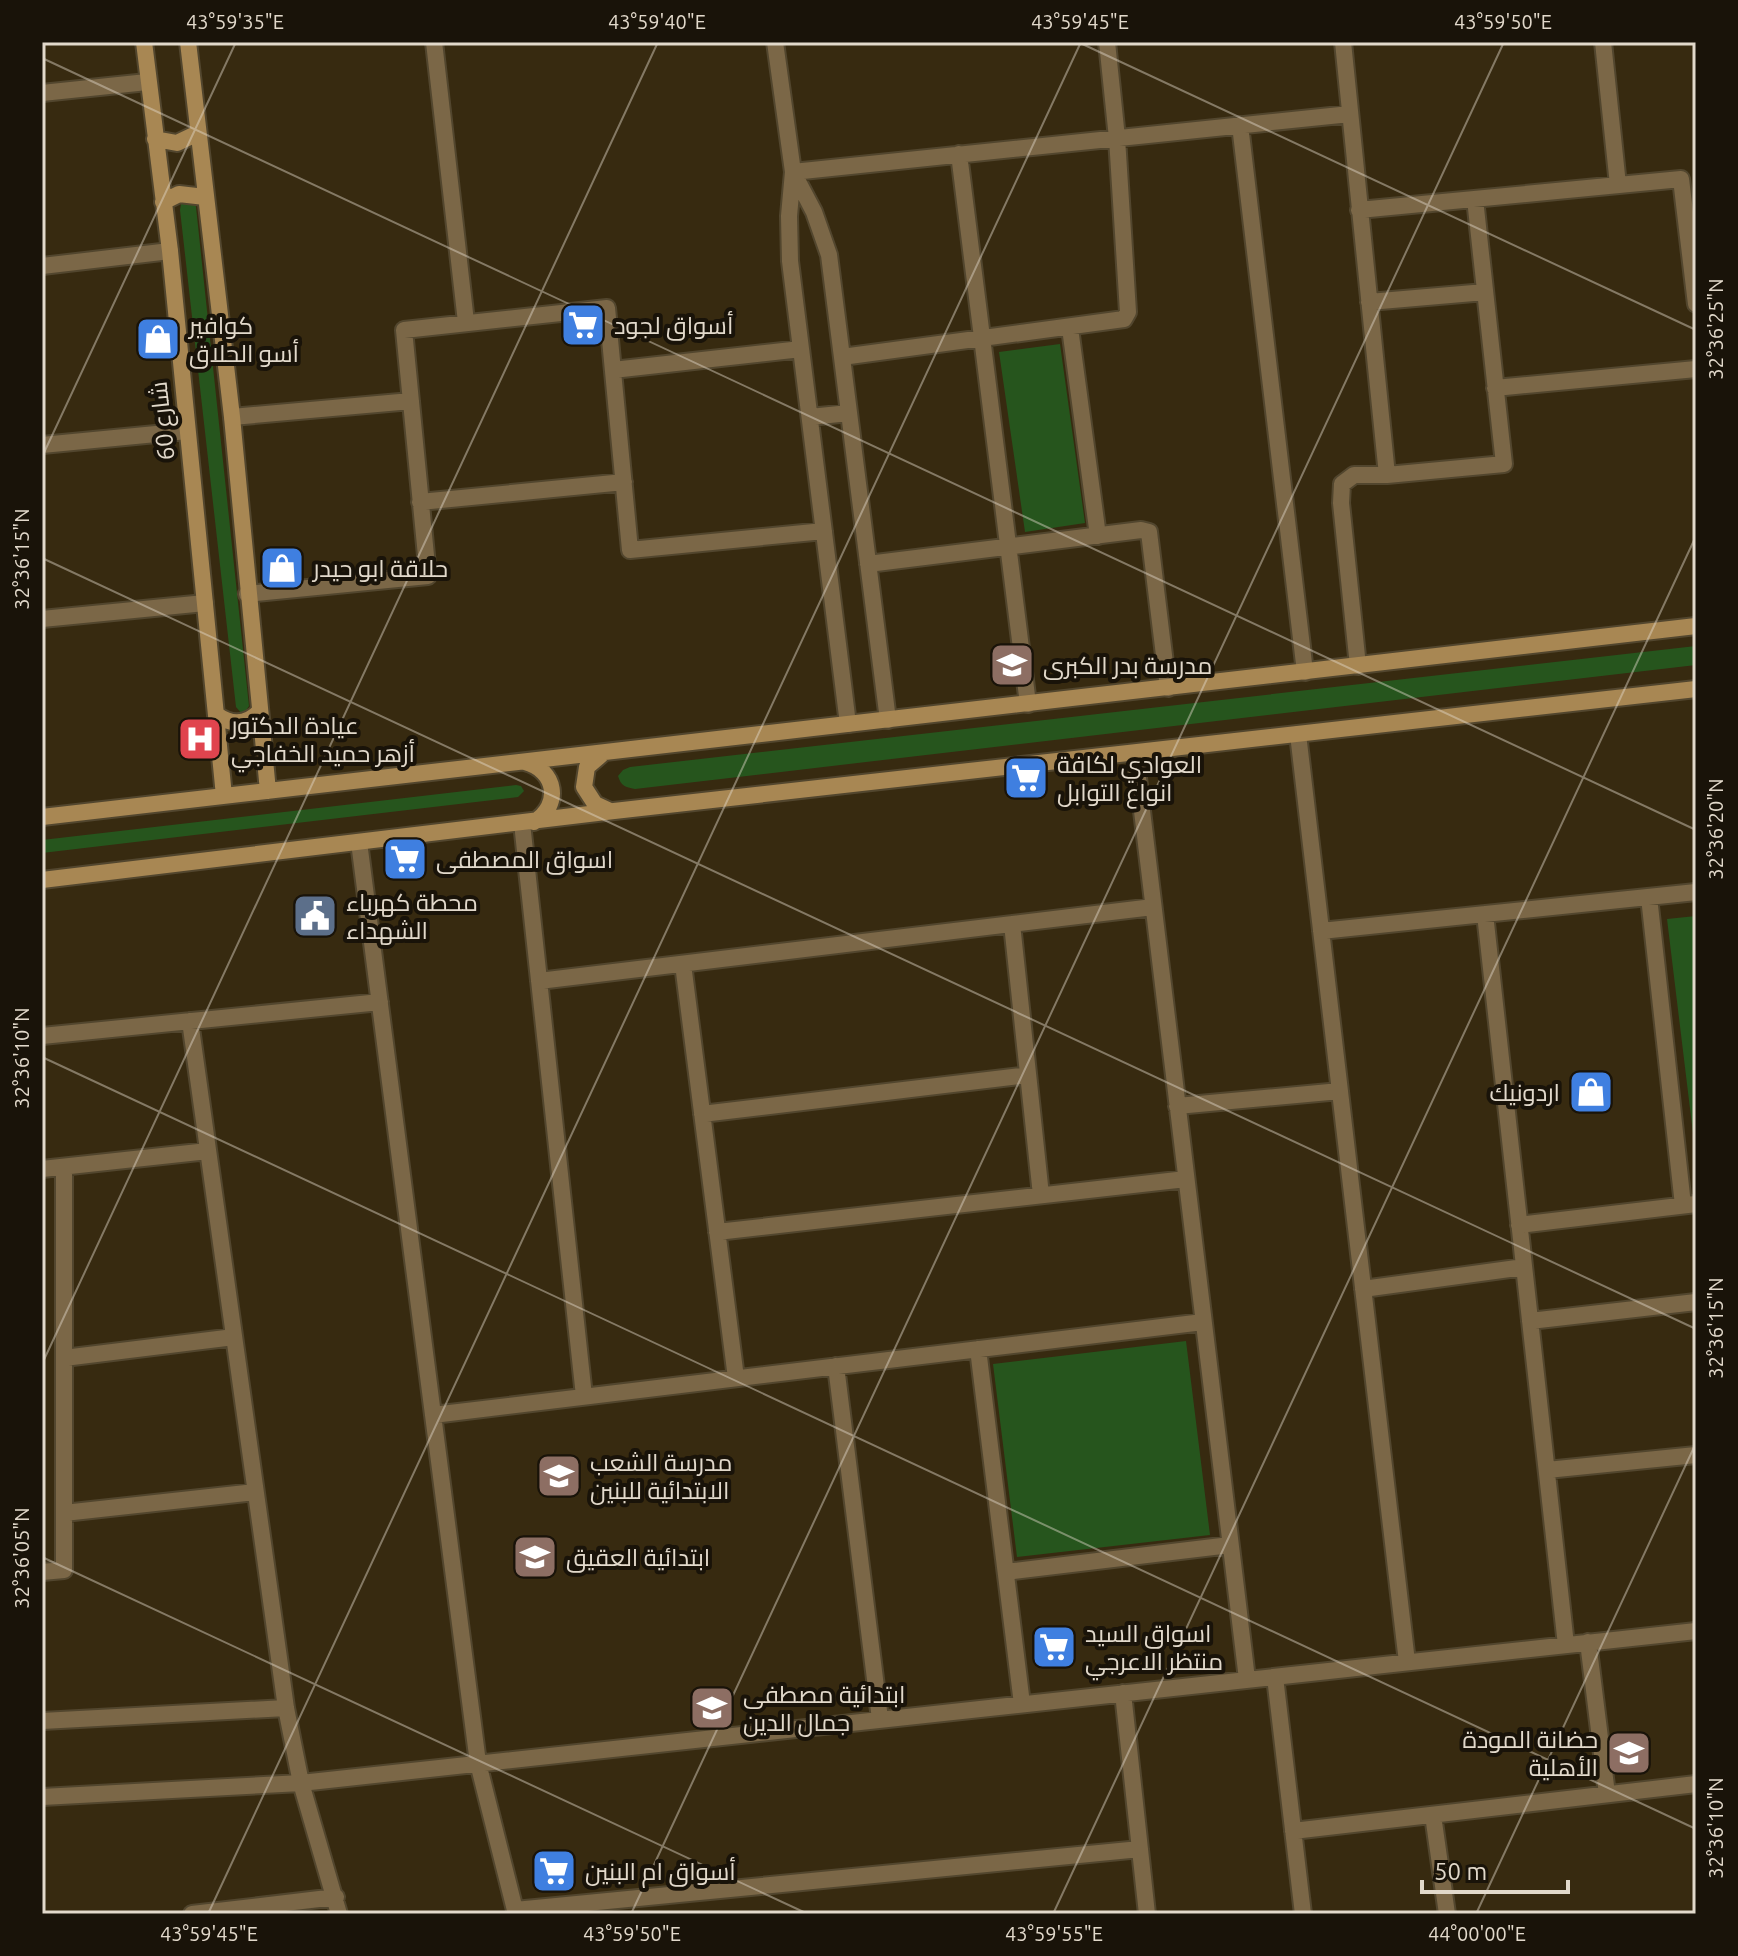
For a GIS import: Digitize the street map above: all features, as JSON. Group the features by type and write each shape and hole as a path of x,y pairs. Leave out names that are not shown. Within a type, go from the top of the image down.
{"main road":[{"name":"شارع 60","path":"144,42 170,251 224,796"},
{"path":"188,42 232,417 268,791"},
{"path":"155,139 177,143 198,133"},
{"path":"163,202 179,194 205,197"},
{"path":"42,817 1696,626"},
{"path":"42,880 614,811 1696,689"},
{"path":"217,715 223,720 239,723 260,711"},
{"path":"603,754 587,767 584,787 595,804 614,811"},
{"path":"525,762 534,764 548,776 553,793 548,810 528,822"}],"street":[{"path":"434,42 466,322"},
{"path":"775,42 793,172 789,239 848,724"},
{"path":"842,357 1124,319 1128,312 1117,138 1107,42"},
{"path":"1343,42 1387,475"},
{"path":"1603,42 1618,185"},
{"path":"42,93 147,82"},
{"path":"793,172 1350,114"},
{"path":"1240,125 1305,672"},
{"path":"959,154 1028,704"},
{"path":"793,172 814,212 829,255 888,720"},
{"path":"1359,210 1681,179 1696,304"},
{"path":"1358,666 1341,503 1342,484 1354,475 1387,475 1504,464 1475,199"},
{"path":"42,266 170,251"},
{"path":"1369,302 1485,292"},
{"path":"247,594 428,576 404,330 466,322 607,308 630,550 824,531"},
{"path":"1070,328 1098,536"},
{"path":"613,370 801,349"},
{"path":"1495,388 1696,369"},
{"path":"232,417 411,401"},
{"path":"810,417 849,413"},
{"path":"42,445 187,431"},
{"path":"420,502 624,482"},
{"path":"868,564 1141,530 1149,532 1168,688"},
{"path":"42,619 205,603"},
{"path":"1298,734 1407,1662"},
{"path":"1135,753 1247,1679"},
{"path":"528,822 539,981 584,1396"},
{"path":"359,842 478,1763 516,1912 1140,1849"},
{"path":"1321,931 1696,892"},
{"path":"1519,1225 1690,1205 1649,897"},
{"path":"539,981 1153,907"},
{"path":"1485,914 1566,1645"},
{"path":"1012,924 1041,1195"},
{"path":"683,964 736,1378"},
{"path":"42,1036 380,1002"},
{"path":"190,1021 286,1708 301,1783 337,1906 192,1914"},
{"path":"702,1114 1028,1075"},
{"path":"1177,1106 1340,1091"},
{"path":"42,1169 208,1151"},
{"path":"42,1572 64,1570 64,1168"},
{"path":"717,1232 1186,1179"},
{"path":"1363,1289 1524,1267"},
{"path":"1530,1321 1696,1302"},
{"path":"433,1415 1203,1322"},
{"path":"64,1358 234,1337"},
{"path":"978,1349 1022,1704"},
{"path":"836,1366 880,1719"},
{"path":"1547,1470 1696,1455"},
{"path":"64,1513 255,1492"},
{"path":"1006,1572 1230,1545"},
{"path":"42,1797 301,1783 1696,1631"},
{"path":"1588,1642 1607,1794"},
{"path":"1275,1677 1303,1914"},
{"path":"1123,1693 1147,1914"},
{"path":"42,1721 286,1708"},
{"path":"1293,1831 1696,1784"},
{"path":"1433,1815 1447,1914"}],"green space":[{"path":"182,198 195,200 196,207 249,706 243,715 236,707 180,210"},
{"path":"1060,344 1085,523 1025,532 999,352"},
{"path":"1696,646 1696,665 635,789 624,786 618,776 630,767"},
{"path":"516,785 524,791 518,797 42,853 42,840"},
{"path":"1696,916 1696,1158 1667,919"},
{"path":"1186,1341 1210,1535 1017,1557 993,1364"}],"place":[{"name":"أسواق لجود","path":"583,325"},
{"name":"كوافير أسو الحلاق","path":"158,339"},
{"name":"حلاقة ابو حيدر","path":"282,568"},
{"name":"مدرسة بدر الكبرى","path":"1012,665"},
{"name":"عيادة الدكتور أزهر حميد الخفاجي","path":"200,739"},
{"name":"العوادي لكافة انواع التوابل","path":"1026,778"},
{"name":"اسواق المصطفى","path":"405,859"},
{"name":"محطة كهرباء الشهداء","path":"315,916"},
{"name":"اردونيك","path":"1591,1092"},
{"name":"مدرسة الشعب الابتدائية للبنين","path":"559,1476"},
{"name":"ابتدائية العقيق","path":"535,1557"},
{"name":"اسواق السيد منتظر الاعرجي","path":"1054,1647"},
{"name":"ابتدائية مصطفى جمال الدين","path":"712,1708"},
{"name":"حضانة المودة الأهلية","path":"1629,1753"},
{"name":"أسواق ام البنين","path":"554,1871"}]}
